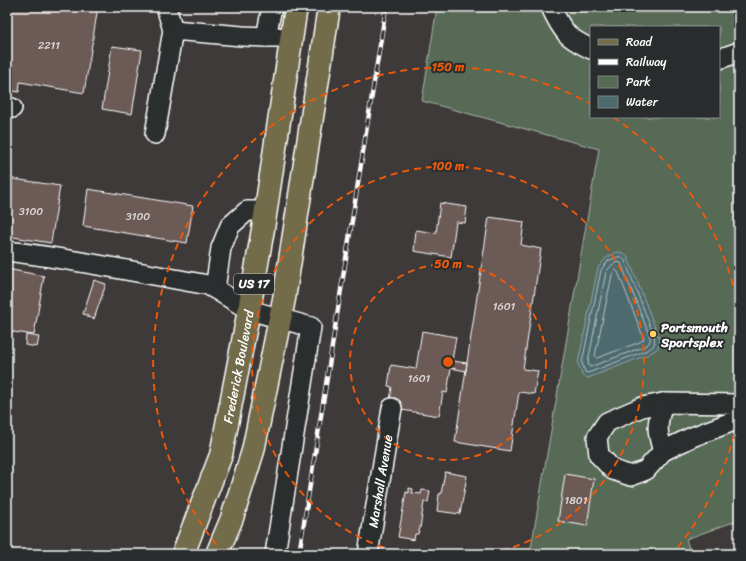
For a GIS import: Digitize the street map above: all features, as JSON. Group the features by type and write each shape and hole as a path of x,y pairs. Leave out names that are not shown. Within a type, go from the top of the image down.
{"main road":[{"name":"Frederick Boulevard","path":"184,554 220,455 249,310 296,7"},
{"name":"US 17","path":"217,554 232,518 253,451 280,319 329,7"}],"street":[{"path":"156,134 172,30 166,7"},
{"path":"266,37 272,7"},
{"path":"551,7 567,34 590,48"},
{"path":"172,30 242,36 292,38"},
{"path":"720,59 739,52"},
{"path":"215,289 221,248 230,226 247,211 265,211"},
{"path":"7,251 93,264 208,285 249,310 311,327 275,554"},
{"path":"739,404 663,403 642,407 607,422 597,437 599,455 613,470 631,476 646,470 663,451 692,437 739,419"},
{"path":"663,403 658,420 658,438 663,451"},
{"name":"Marshall Avenue","path":"368,554 392,408"}],"green space":[{"name":"Portsmouth Sportsplex","path":"437,7 739,7 739,520 686,539 691,554 530,554 599,149 422,101"}],"water":[{"path":"617,252 624,253 628,258 660,343 657,349 647,355 588,378 582,375 578,363 598,268 606,258"}],"building":[{"path":"7,7 98,7 84,93 20,82 19,92 7,90"},
{"path":"112,46 142,50 132,114 102,109"},
{"path":"7,178 60,186 51,243 7,236"},
{"path":"88,189 193,206 187,243 83,226"},
{"path":"440,203 467,207 465,223 456,222 451,257 414,251 416,230 436,233"},
{"path":"489,217 524,222 521,245 541,249 523,369 538,371 534,394 519,392 510,451 455,442"},
{"path":"7,269 44,276 34,335 7,331"},
{"path":"94,280 106,284 94,319 83,314"},
{"path":"422,331 456,337 452,361 467,363 466,371 451,368 447,393 443,392 439,416 389,408 392,387 388,386 391,365 416,369"},
{"path":"26,335 39,337 37,347 25,345"},
{"path":"445,472 467,476 460,514 437,511 439,494 441,494"},
{"path":"565,474 594,479 587,526 558,521"},
{"path":"409,488 413,489 412,493 421,494 422,490 430,491 428,502 424,502 420,528 418,534 415,534 414,540 398,537 406,492 409,493"}],"railway":[{"path":"299,554 386,7"}],"place":[{"name":"Portsmouth Sportsplex","path":"653,334"}]}
